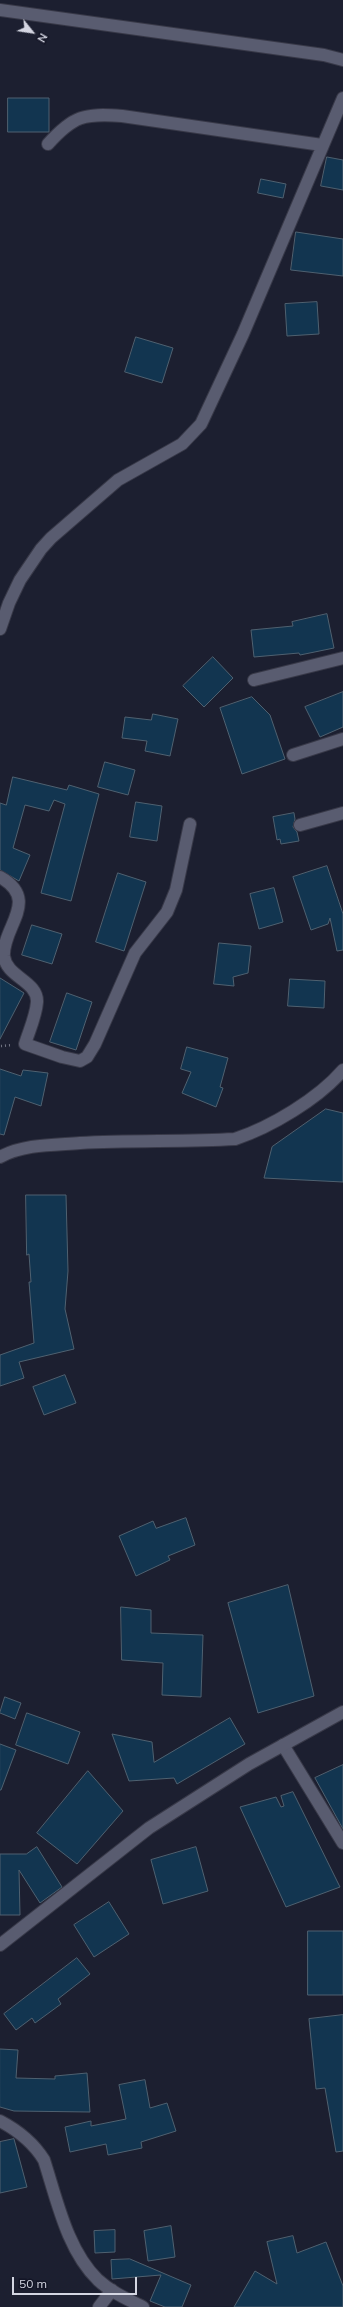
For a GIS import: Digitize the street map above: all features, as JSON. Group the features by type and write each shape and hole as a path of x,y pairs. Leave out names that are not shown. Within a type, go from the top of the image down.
{"street":[{"path":"0,10 324,55 343,60"},
{"path":"0,629 9,602 20,580 41,549 51,538 118,480 182,444 201,424 243,334 343,98"},
{"path":"48,144 69,122 91,114 122,116 322,145"},
{"path":"254,680 343,658"},
{"path":"293,754 343,739"},
{"path":"300,825 343,813"},
{"path":"0,877 15,890 19,902 19,910 4,956 7,966 32,990 37,1001 25,1044 73,1061 80,1061 87,1057 95,1044 135,953 145,938 167,912 176,890 190,824"},
{"path":"0,1157 19,1150 47,1145 130,1140 235,1139 252,1133 304,1103 332,1084 343,1070"},
{"path":"0,1945 149,1828 249,1764 343,1712"},
{"path":"283,1745 343,1843"},
{"path":"0,2121 21,2133 38,2150 44,2160 78,2253 98,2280 112,2290 143,2307"},
{"path":"99,2307 112,2290"}],"building":[{"path":"8,98 49,98 49,132 8,132"},
{"path":"327,157 343,160 343,190 321,186"},
{"path":"261,179 286,184 283,198 258,193"},
{"path":"296,232 343,239 343,276 291,270"},
{"path":"317,302 319,334 287,336 285,304"},
{"path":"136,337 173,348 162,383 125,372"},
{"path":"327,614 334,648 300,655 299,653 254,657 251,630 293,626 292,622"},
{"path":"213,657 233,678 204,707 183,686"},
{"path":"343,692 343,727 320,737 305,707"},
{"path":"252,697 270,715 285,759 242,774 220,708"},
{"path":"153,714 178,719 170,756 145,751 147,741 122,738 125,717 151,720"},
{"path":"105,762 135,770 128,795 98,787"},
{"path":"13,777 67,790 69,785 99,794 71,901 41,893 65,804 54,800 49,811 25,805 13,848 30,855 19,881 0,870 0,803 6,805"},
{"path":"136,802 162,806 157,841 130,837"},
{"path":"294,813 295,819 293,827 297,832 299,841 281,844 280,839 277,840 273,817"},
{"path":"327,866 343,914 343,950 337,951 330,918 328,924 311,930 293,877"},
{"path":"118,873 146,882 124,951 96,942"},
{"path":"274,888 283,922 259,929 250,894"},
{"path":"32,925 62,934 52,964 22,955"},
{"path":"219,943 251,946 248,973 233,977 234,986 214,984"},
{"path":"0,978 24,993 0,1039"},
{"path":"290,979 325,981 324,1008 288,1006"},
{"path":"67,993 92,1002 76,1050 50,1042"},
{"path":"187,1047 228,1058 220,1087 223,1088 216,1107 182,1093 191,1072 181,1069"},
{"path":"0,1069 21,1076 23,1070 48,1073 41,1106 15,1097 4,1135 0,1134"},
{"path":"326,1109 343,1113 343,1182 264,1178 272,1147"},
{"path":"26,1195 66,1195 68,1271 65,1309 74,1349 19,1362 24,1378 0,1386 0,1355 34,1343 29,1282 31,1282 29,1254 27,1255"},
{"path":"65,1375 76,1403 44,1415 33,1387"},
{"path":"186,1518 195,1545 168,1556 170,1560 136,1576 119,1536 153,1521 156,1528"},
{"path":"288,1585 314,1696 258,1713 228,1603"},
{"path":"121,1607 151,1610 151,1633 203,1635 201,1697 162,1695 163,1663 122,1660"},
{"path":"5,1697 21,1703 15,1719 0,1713"},
{"path":"27,1713 80,1732 68,1764 16,1745"},
{"path":"230,1718 245,1744 177,1784 174,1778 129,1781 112,1734 152,1742 154,1762"},
{"path":"0,1744 16,1750 1,1790 0,1790"},
{"path":"343,1765 343,1829 315,1778"},
{"path":"88,1771 123,1811 77,1864 37,1833"},
{"path":"293,1792 340,1887 286,1907 240,1807 276,1797 281,1807 284,1806 281,1796"},
{"path":"37,1847 62,1887 40,1903 19,1870 20,1915 0,1915 0,1854 26,1854"},
{"path":"196,1847 208,1891 163,1904 151,1860"},
{"path":"109,1902 129,1934 94,1957 74,1925"},
{"path":"308,1931 343,1931 343,1995 308,1995"},
{"path":"77,1958 90,1974 58,1999 61,2004 35,2023 32,2018 16,2030 4,2014"},
{"path":"343,2015 343,2151 336,2152 325,2088 316,2089 309,2019"},
{"path":"0,2049 18,2050 16,2078 55,2079 55,2076 87,2073 90,2112 14,2111 0,2107"},
{"path":"145,2080 150,2108 167,2103 176,2131 141,2142 142,2148 108,2155 106,2144 70,2152 65,2127 91,2121 91,2126 126,2119 119,2085"},
{"path":"14,2139 27,2187 0,2193 0,2142"},
{"path":"171,2226 175,2257 148,2261 144,2231"},
{"path":"115,2230 115,2252 95,2253 94,2231"},
{"path":"293,2236 297,2253 326,2242 343,2286 343,2307 234,2307 255,2271 277,2284 267,2242"},
{"path":"130,2259 191,2285 182,2307 165,2307 150,2301 161,2275 112,2279 111,2260"}]}
